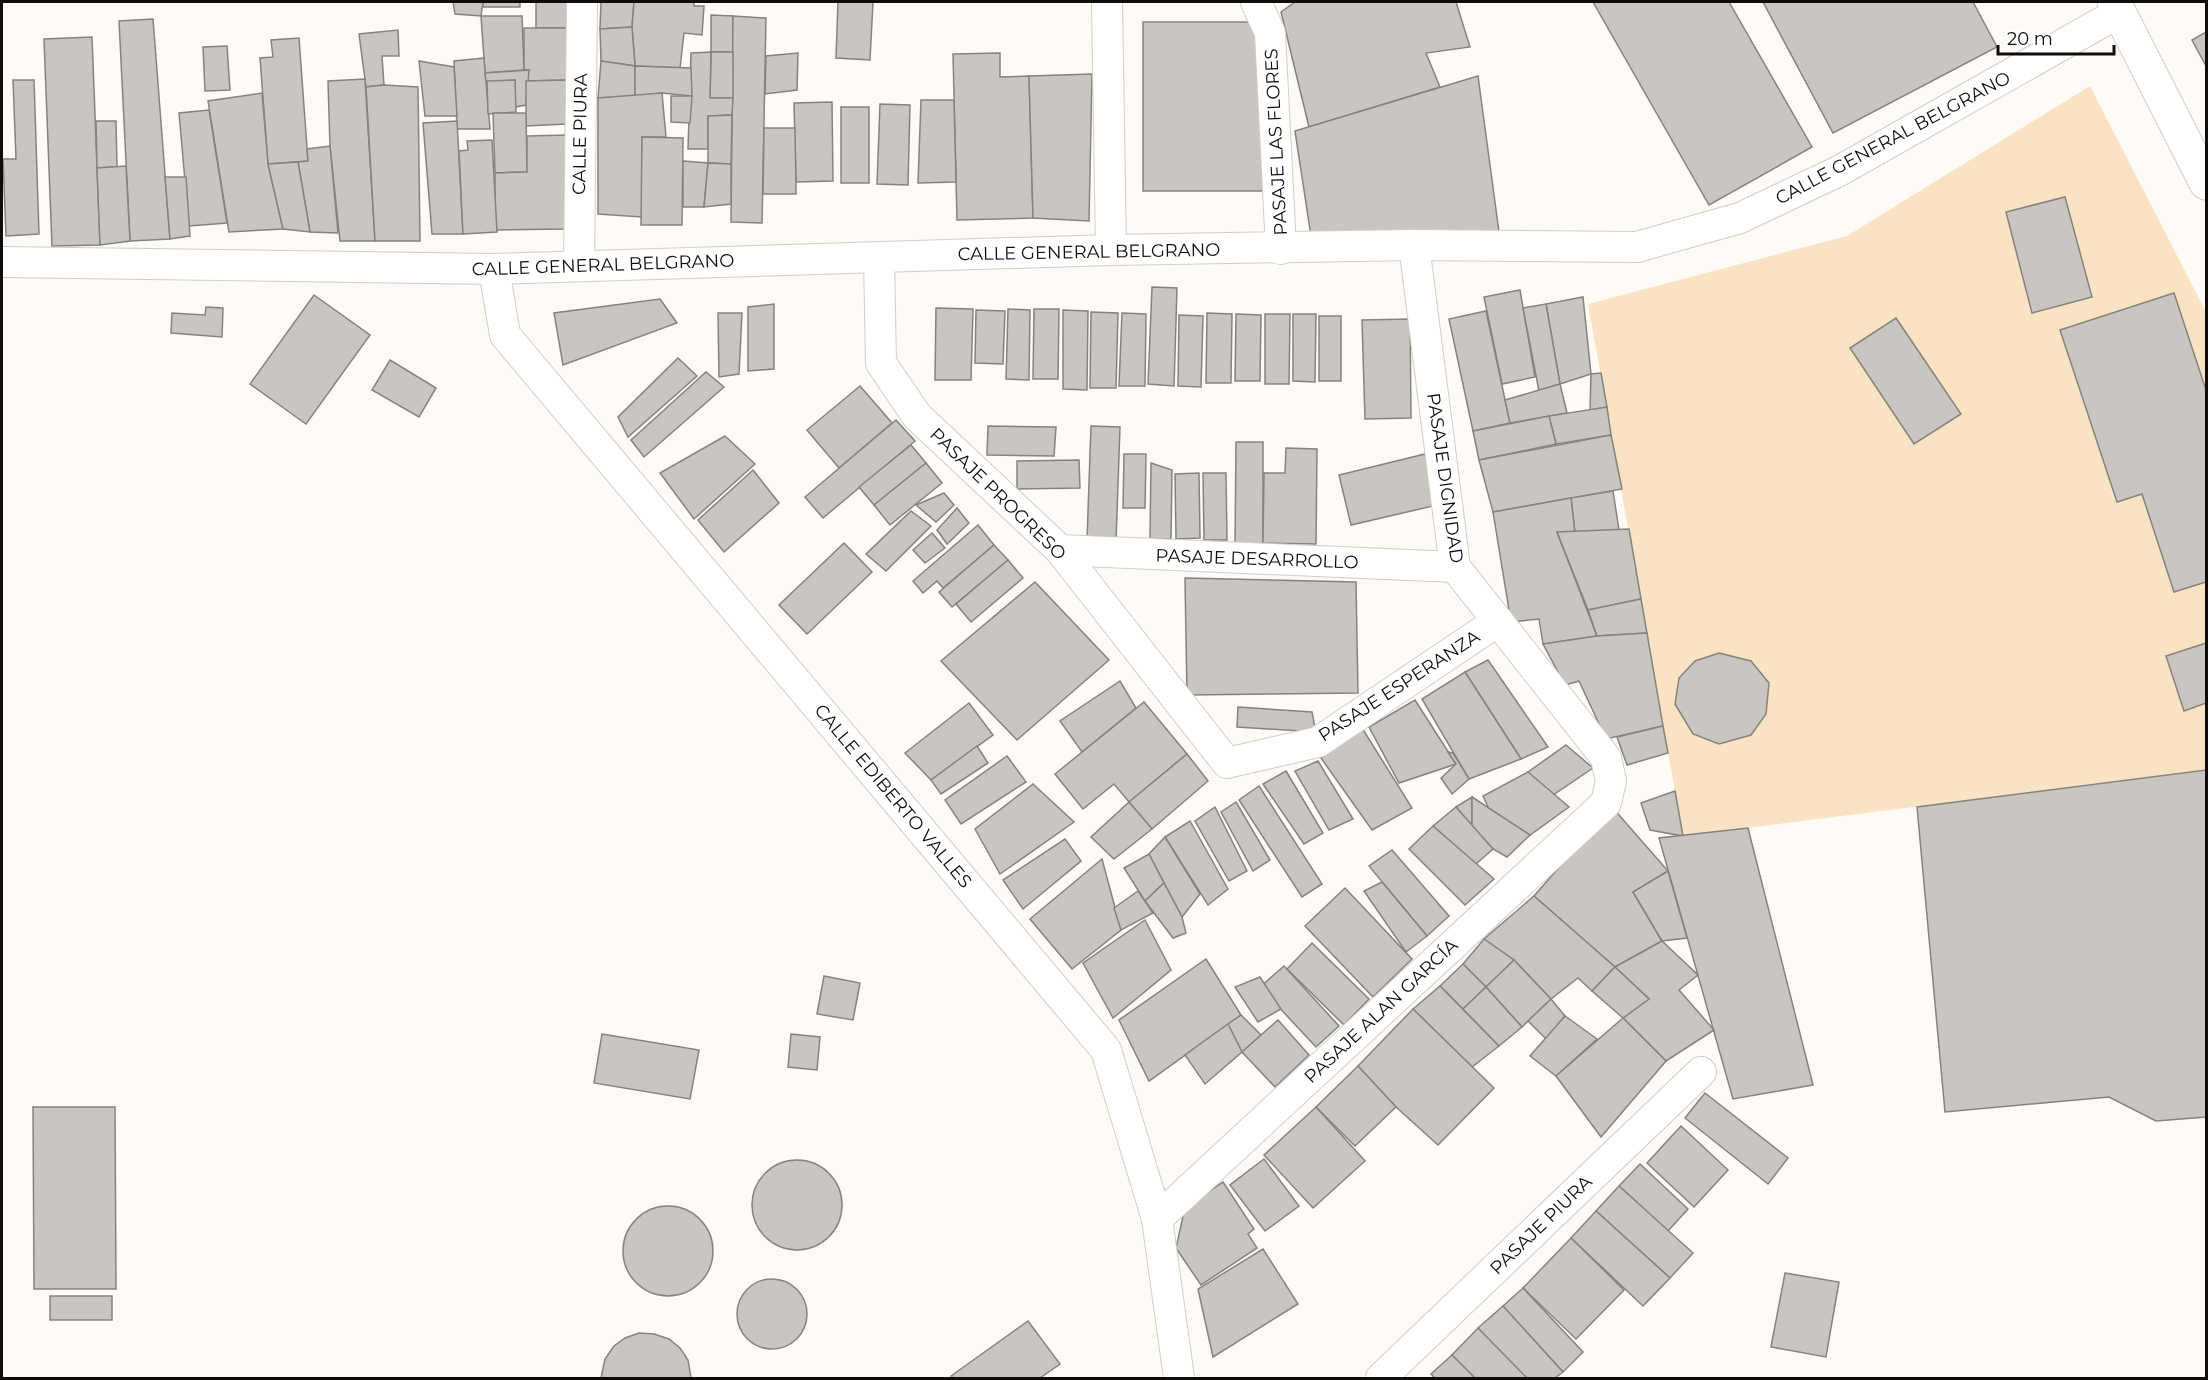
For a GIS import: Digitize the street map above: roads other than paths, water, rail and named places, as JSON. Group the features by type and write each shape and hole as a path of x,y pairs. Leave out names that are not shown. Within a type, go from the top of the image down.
{"main road":[{"path":"2117,7 2206,183"}],"street":[{"name":"CALLE PIURA","path":"579,266 582,2"},
{"path":"1107,2 1111,250"},
{"name":"PASAJE LAS FLORES","path":"1256,2 1270,33 1281,249"},
{"name":"CALLE GENERAL BELGRANO","path":"2,262 494,269 1111,250 1281,249 1414,245 1637,247 1740,218 1839,171 2117,7"},
{"name":"PASAJE DIGNIDAD","path":"1414,245 1455,567 1606,758 1611,781 1606,803"},
{"name":"PASAJE PROGRESO","path":"879,257 881,363 917,416 1060,550 1227,763"},
{"name":"CALLE EDIBERTO VALLES","path":"494,269 505,335 1106,1050 1157,1219 1179,1378"},
{"name":"PASAJE DESARROLLO","path":"1060,550 1455,567"},
{"name":"PASAJE ESPERANZA","path":"1227,763 1318,742 1498,621"},
{"name":"PASAJE ALAN GARCÍA","path":"1157,1219 1606,803"},
{"name":"PASAJE PIURA","path":"1381,1378 1701,1072"}]}
